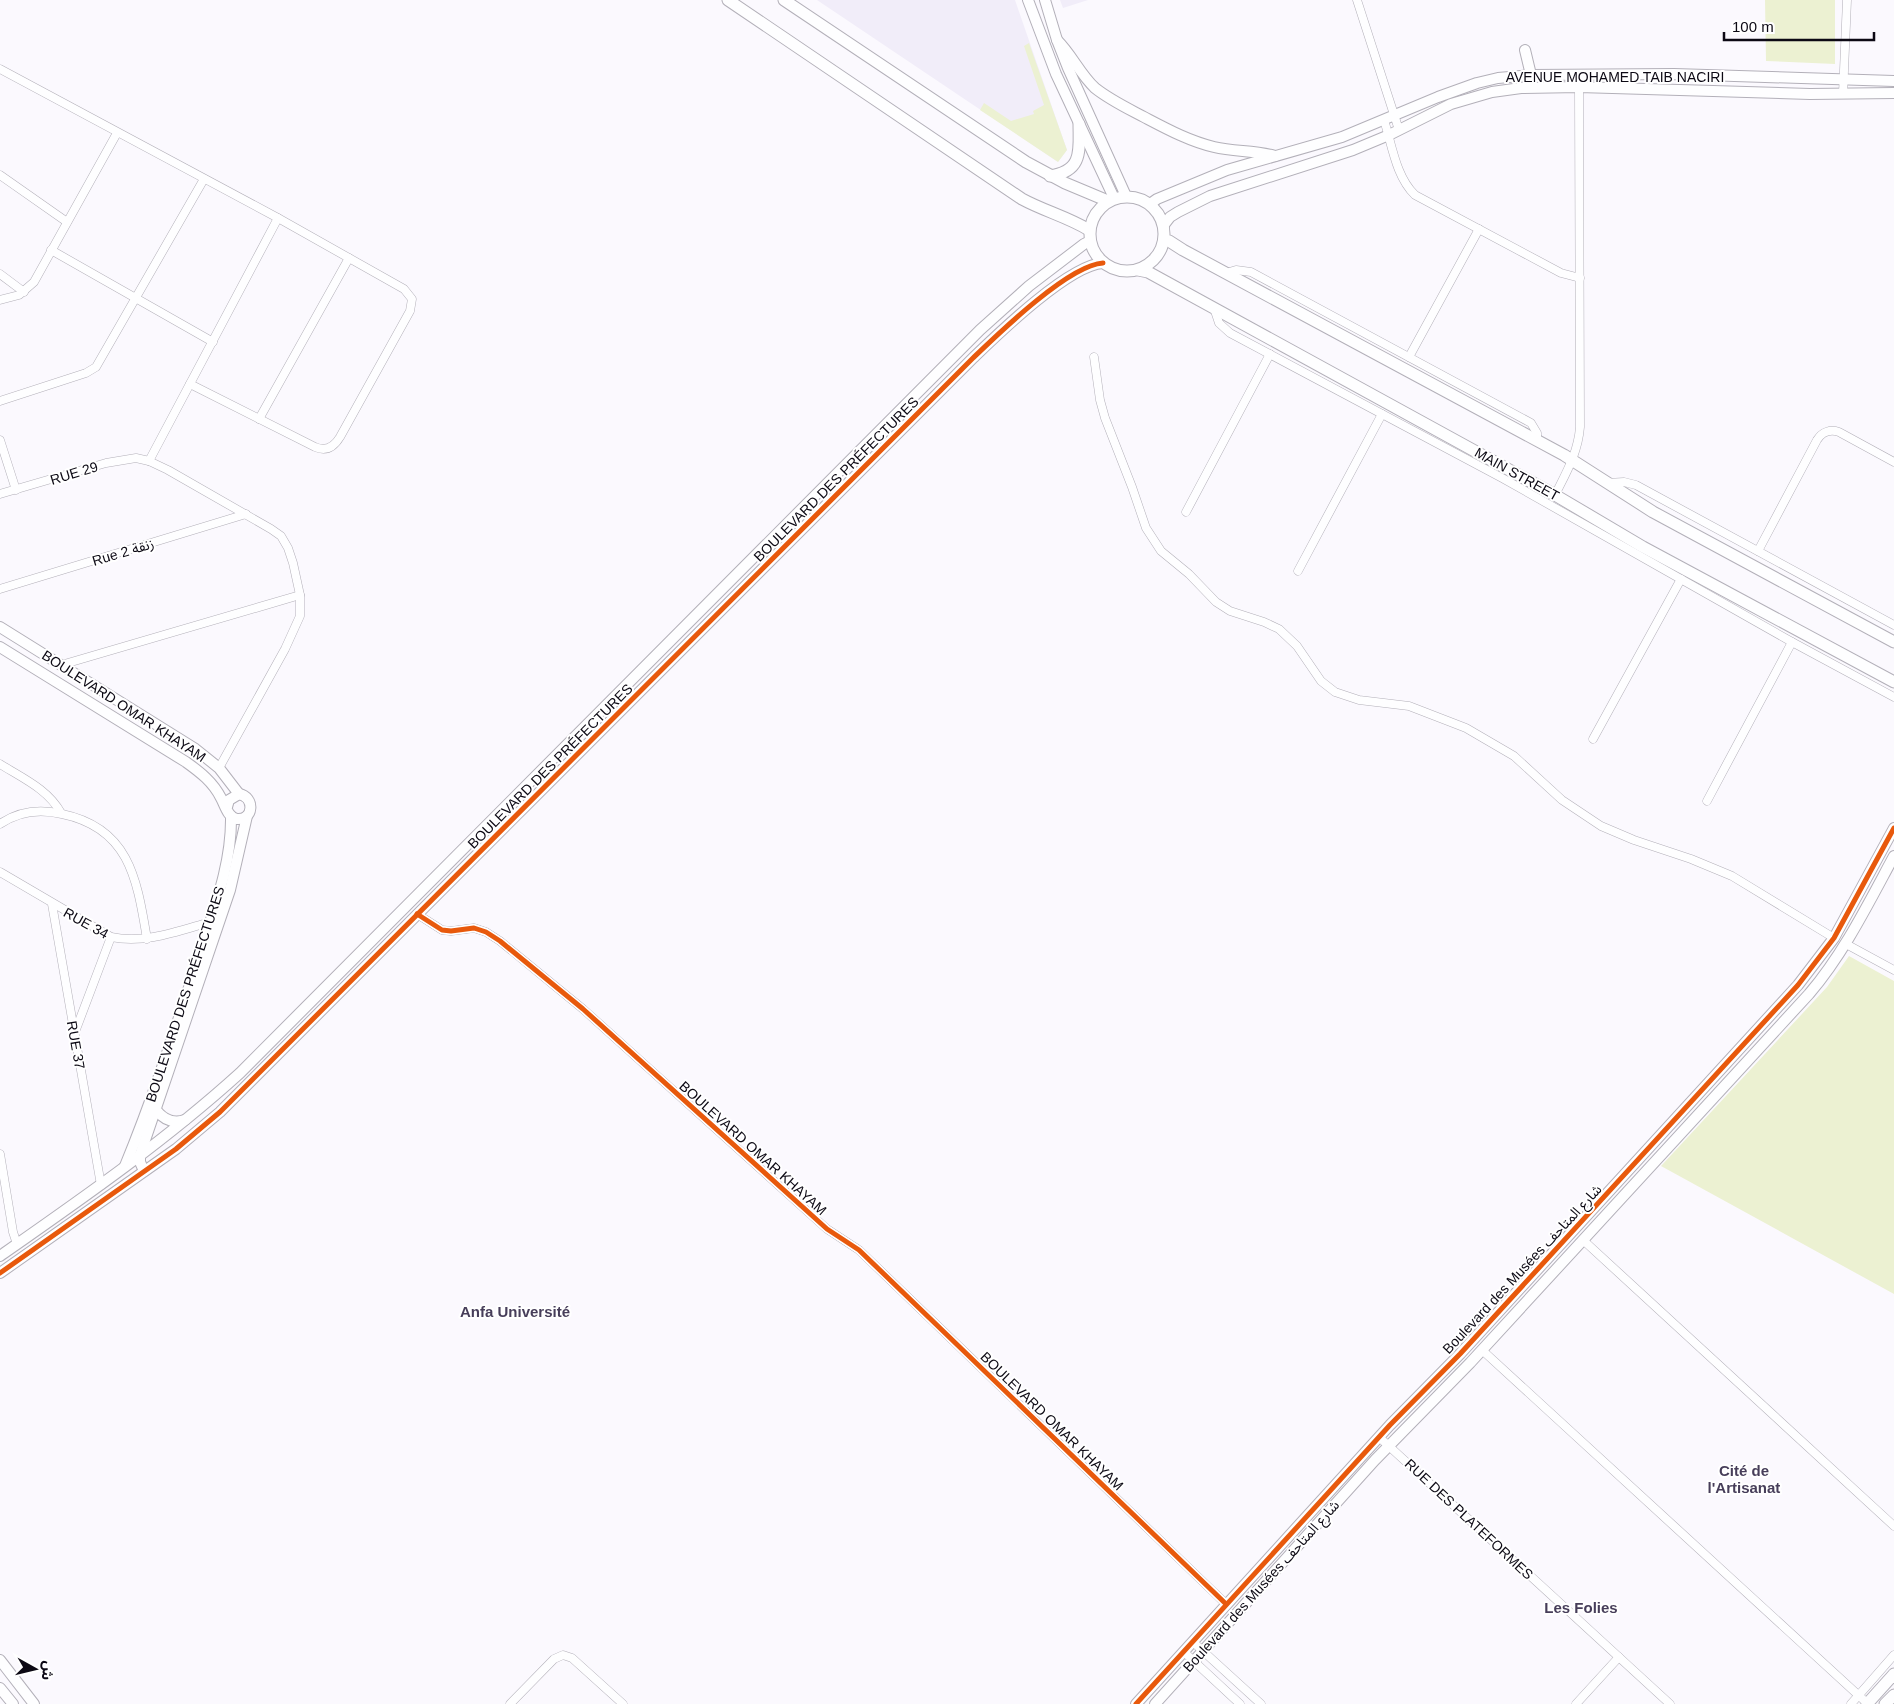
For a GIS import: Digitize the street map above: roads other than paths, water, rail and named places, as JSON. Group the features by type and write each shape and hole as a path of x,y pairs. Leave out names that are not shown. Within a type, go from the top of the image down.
{"main road":[{"path":"728,0 1022,199 1077,223 1090,235"},
{"path":"784,0 1026,162 1050,176 1111,200"},
{"path":"1050,176 1067,170 1077,158 1080,148 1079,124"},
{"path":"1126,196 1139,198 1150,204 1159,214 1163,226 1164,240 1155,258 1138,270 1120,270 1103,263 1095,253 1090,235 1097,210 1111,200 1126,196"},
{"path":"1164,240 1170,241 1573,460 1653,512 1894,642"},
{"name":"MAIN STREET","path":"1138,270 1148,272 1555,495 1644,547 1894,682"},
{"path":"1867,1704 1894,1674"},
{"path":"1885,1704 1894,1695"}],"street":[{"path":"1028,0 1056,74 1111,200"},
{"path":"1045,0 1057,40 1080,96 1126,196"},
{"path":"1357,0 1399,130"},
{"path":"1844,94 1847,0"},
{"path":"1057,40 1067,50 1080,70 1094,86 1119,104 1181,136 1202,144 1225,149 1262,152 1276,156"},
{"path":"1525,50 1531,75"},
{"path":"0,69 116,133 278,218 404,290 412,299 410,311 387,354 340,438 331,447 319,449 190,384"},
{"name":"AVENUE MOHAMED TAIB NACIRI","path":"1150,204 1157,199 1213,175 1342,137 1438,96 1498,78 1531,75 1674,74 1894,81"},
{"path":"1555,495 1573,460 1580,438 1579,87"},
{"name":"AVENUE MOHAMED TAIB NACIRI","path":"1163,226 1170,217 1210,196 1336,156 1389,135 1451,104 1478,95 1520,88 1579,87 1844,94 1894,93"},
{"path":"1384,120 1402,177 1410,190 1421,199 1561,273 1580,278"},
{"path":"0,300 24,292 34,282 116,133"},
{"path":"0,175 67,222"},
{"path":"0,400 86,374 96,367 204,179"},
{"path":"219,768 297,626 300,616 300,595 293,563 288,548 281,536 246,514 149,461 278,218"},
{"path":"1409,357 1479,229"},
{"name":"BOULEVARD DES PRÉFECTURES","path":"0,1256 140,1156 186,1120 240,1073 980,330 1029,286 1084,244 1090,235"},
{"path":"51,250 213,342"},
{"path":"259,419 349,258"},
{"name":"BOULEVARD DES PRÉFECTURES","path":"0,1274 176,1149 220,1112 877,453 1007,326 1078,272 1094,264 1103,263"},
{"path":"1226,273 1236,270 1251,272 1409,357 1531,423 1538,433 1537,441"},
{"path":"0,274 24,292"},
{"path":"1214,308 1216,319 1222,327 1504,479 1792,642 1894,697"},
{"path":"1186,512 1270,354"},
{"path":"1094,357 1105,418 1150,536 1160,551 1189,574 1216,602 1238,614 1272,625 1286,634 1297,646 1316,675 1335,692 1359,700 1409,706 1466,728 1514,756 1562,800 1601,826 1634,840 1691,858 1732,876 1834,938"},
{"path":"1298,571 1382,414"},
{"path":"1758,552 1817,440 1823,434 1830,431 1839,432 1894,462"},
{"path":"0,440 16,490"},
{"name":"RUE 29","path":"0,494 115,461 136,458 149,461"},
{"path":"1606,483 1618,481 1636,485 1894,625"},
{"name":"Rue 2 زنقة","path":"0,589 246,514"},
{"path":"1592,740 1681,579"},
{"path":"61,665 300,595"},
{"name":"BOULEVARD OMAR KHAYAM","path":"0,627 171,733 219,768 239,794"},
{"path":"1707,802 1792,642"},
{"name":"BOULEVARD OMAR KHAYAM","path":"0,647 200,772 216,788 229,812"},
{"path":"615,698 625,707"},
{"path":"0,764 43,791 56,804 61,813"},
{"path":"239,794 247,797 251,805 250,813 247,816 237,819 229,812 229,800 239,794"},
{"path":"0,824 26,813 44,811 77,817 92,823 105,832 125,855 132,870 148,938"},
{"name":"BOULEVARD DES PRÉFECTURES","path":"124,1168 144,1120 210,922 227,858 231,834 229,812"},
{"name":"BOULEVARD DES PRÉFECTURES","path":"140,1156 230,890 247,816"},
{"name":"Boulevard des Musées شارع المتاحف","path":"1136,1704 1379,1437 1460,1354 1798,985 1834,938 1894,828"},
{"name":"Boulevard des Musées شارع المتاحف","path":"1155,1704 1389,1446 1482,1350 1814,988 1846,944 1894,856"},
{"name":"RUE 34","path":"0,872 111,937 124,940 148,938 210,922"},
{"path":"414,899 420,911"},
{"name":"RUE 37","path":"52,904 101,1185"},
{"name":"BOULEVARD OMAR KHAYAM","path":"420,911 442,930 452,931 474,928 493,936 577,1004 826,1229 859,1250 1226,1604"},
{"path":"74,1034 111,937"},
{"path":"1846,944 1894,970"},
{"path":"156,1110 167,1120 177,1122 186,1120"},
{"path":"0,1154 17,1244"},
{"path":"140,1156 140,1162 144,1171"},
{"path":"124,1168 124,1176 127,1183"},
{"path":"1583,1240 1894,1526"},
{"path":"1482,1350 1867,1704"},
{"name":"RUE DES PLATEFORMES","path":"1379,1437 1670,1704"},
{"path":"1193,1642 1260,1704"},
{"path":"1184,1652 1240,1704"},
{"path":"510,1704 554,1659 563,1655 572,1658 623,1704"},
{"path":"1851,1704 1894,1655"},
{"path":"1576,1704 1618,1657"},
{"path":"0,1660 34,1704"},
{"path":"0,1688 13,1704"}],"district":[{"name":"Anfa Université","path":"515,1311"},
{"name":"Cité de l'Artisanat","path":"1744,1478"},
{"name":"Les Folies","path":"1581,1607"}]}
